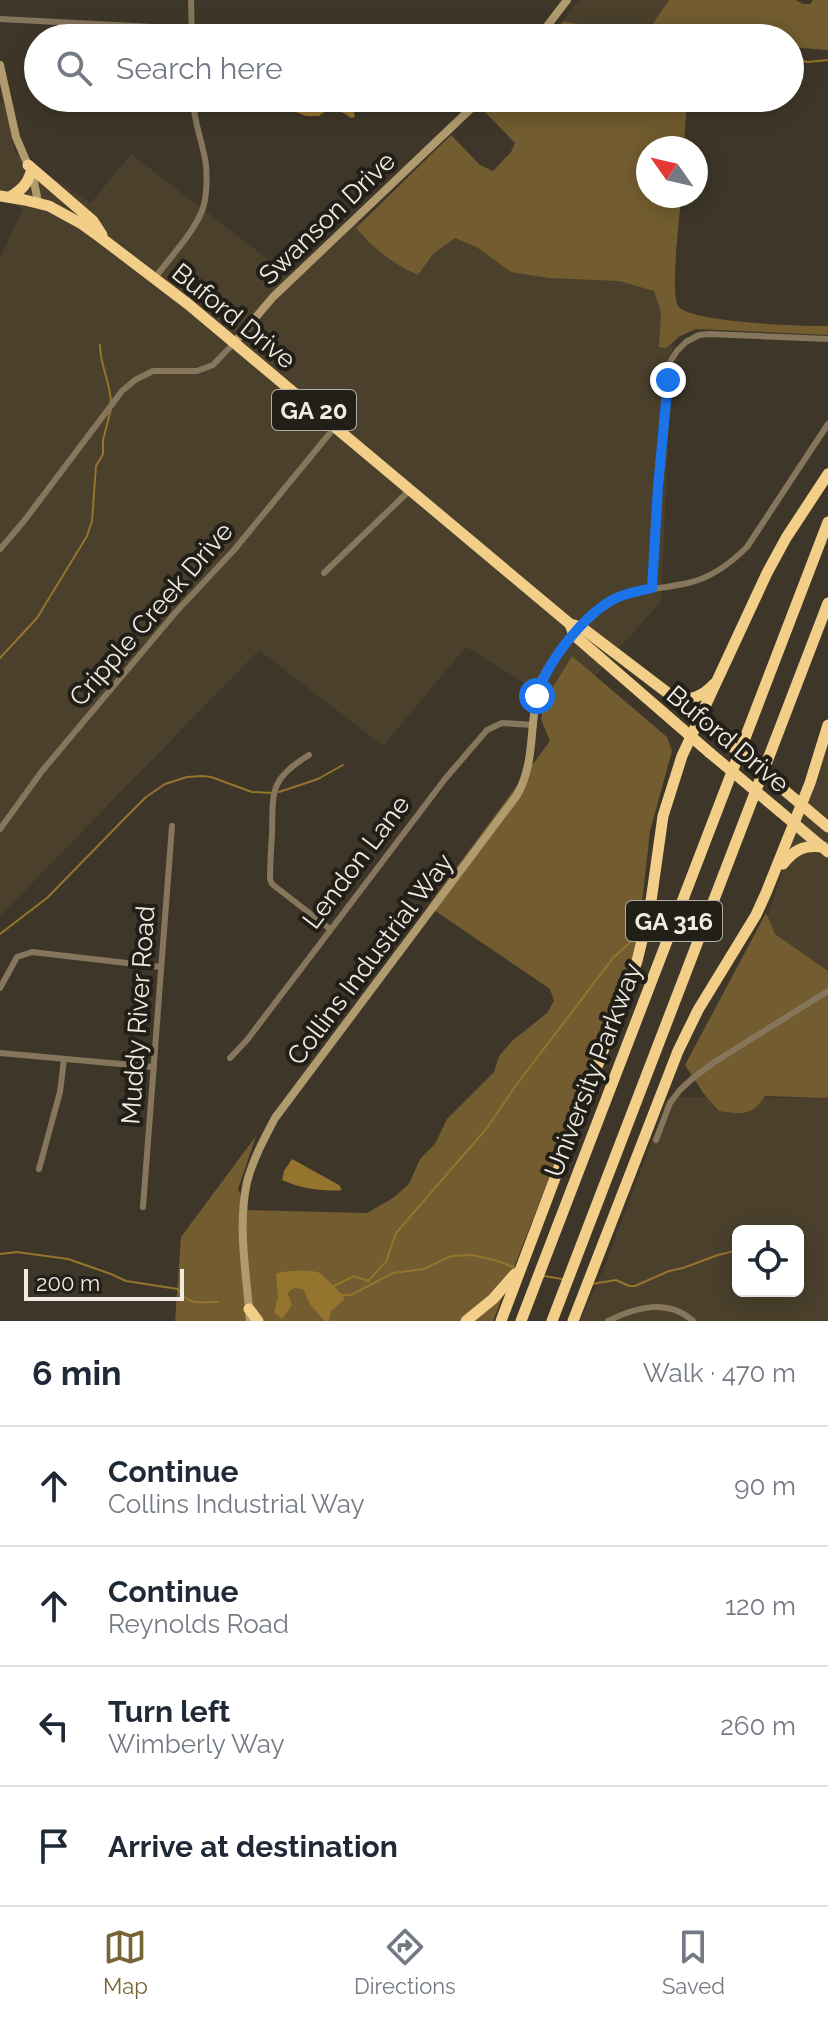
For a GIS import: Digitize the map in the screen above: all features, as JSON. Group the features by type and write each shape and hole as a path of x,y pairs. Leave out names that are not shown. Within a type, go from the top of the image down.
{"highway":[{"path":"5,197 24,187 28,182 29,169"},
{"path":"29,169 93,221 106,242"},
{"name":"Buford Drive","path":"5,197 38,202 67,215 188,304 575,629 671,721 826,850"},
{"path":"501,1321 637,961 650,908 663,816 682,756 776,555 828,474"},
{"name":"University Parkway","path":"521,1321 828,522"},
{"name":"University Parkway","path":"552,1321 828,603"},
{"name":"Buford Drive","path":"575,629 673,697 825,825"},
{"path":"673,697 699,697 718,681"},
{"path":"671,721 682,756"},
{"path":"576,1321 682,1041 756,915 810,783 828,725"},
{"path":"810,783 815,806 825,825"},
{"path":"775,872 790,854 801,847 826,850"},
{"path":"466,1321 493,1299 521,1267"},
{"path":"250,1315 258,1321"}],"street":[{"path":"191,0 192,24"},
{"path":"549,24 567,0"},
{"path":"0,19 96,24"},
{"path":"0,65 16,137 36,186 38,202"},
{"path":"154,279 201,212 206,189 206,163 193,112"},
{"name":"Swanson Drive","path":"0,549 122,391 153,371 197,371 213,365 273,297 467,112"},
{"path":"652,588 663,423 670,362 677,351 692,338 709,334 828,339"},
{"path":"575,629 613,599 631,592 690,583 710,575 741,553 828,424"},
{"name":"Cripple Creek Drive","path":"0,829 37,777 175,613 233,551 335,427"},
{"path":"324,573 410,490"},
{"name":"Collins Industrial Way","path":"250,1315 243,1205 260,1147 275,1118 521,790 527,773 541,681 575,629"},
{"name":"Lendon Lane","path":"230,1058 247,1040 445,779 487,730 502,723 534,725"},
{"path":"309,755 292,765 273,793 270,879 272,884 330,929"},
{"name":"Muddy River Road","path":"143,1207 172,826"},
{"path":"0,988 17,957 32,952 161,967"},
{"path":"656,1140 670,1103 693,1078 828,991"},
{"path":"0,1053 154,1067"},
{"path":"39,1169 60,1092 64,1059"},
{"path":"608,1321 643,1308 659,1306 678,1310 693,1321"}],"shaded area":[{"path":"579,0 669,0 653,24 579,24 563,21"},
{"path":"669,0 795,0 810,4 813,0 828,0 828,50 804,48 804,24 653,24"},
{"path":"0,103 6,103 15,153 91,203 131,154 291,277 355,219 409,266 451,223 675,286 661,601 565,710 466,647 383,746 259,650 0,916 0,258 23,209 0,196"},
{"path":"296,112 325,112 319,116"},
{"path":"339,112 354,112 355,117 351,118"},
{"path":"485,112 686,112 685,136 636,136 636,208 680,208 675,270 678,306 702,316 724,320 828,326 828,335 696,329 680,336 666,348 659,347 661,312 654,291 619,281 549,278 511,272 478,248 455,238 433,254 418,275 392,261 356,228 451,135 480,165 493,171 511,152 515,143"},
{"path":"572,656 667,737 672,751 650,831 637,947 493,1321 175,1321 181,1237 256,1136 238,1189 248,1210 367,1213 393,1198 409,1184 420,1159 435,1144 447,1119 494,1072 499,1056 512,1041 547,1013 554,1001 550,989 428,906 550,741 541,719 544,702"},
{"path":"828,732 828,976 761,936"},
{"path":"766,913 775,934 828,971 828,1098 765,1096 751,1111 719,1111 685,1065"},
{"path":"828,1088 828,1321 580,1321 606,1263 668,1097 806,1098"},
{"path":"292,1159 339,1185 342,1190 311,1189 282,1180"},
{"path":"276,1273 320,1273 344,1297 331,1311 329,1321 325,1321 311,1306 303,1289 289,1291 292,1305 282,1319 274,1312 278,1297"}],"waterway":[{"path":"804,61 828,60"},
{"path":"100,345 111,402"},
{"path":"0,658 37,618 87,536 92,521 96,466 103,454 103,440 111,409"},
{"path":"279,792 318,779 343,765"},
{"path":"0,934 47,898 146,797 165,784 203,776 252,792 272,793"},
{"path":"334,1286 354,1276 368,1281 386,1262 396,1233 487,1128 613,958 638,935"},
{"path":"0,1254 17,1252 68,1259 126,1281 178,1289 190,1301 218,1302"},
{"path":"592,1284 616,1280 635,1286 669,1271 732,1252"},
{"path":"342,1295 351,1295 393,1273 424,1269 451,1256 472,1255 515,1268"},
{"path":"544,1276 562,1279"}],"route":[{"path":"537,696 549,666 589,618 613,599 652,588 668,380"}]}
